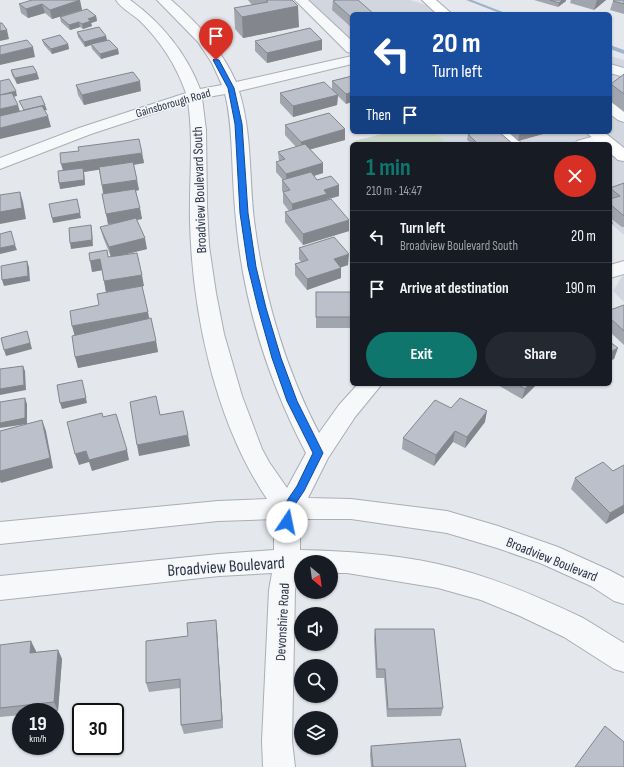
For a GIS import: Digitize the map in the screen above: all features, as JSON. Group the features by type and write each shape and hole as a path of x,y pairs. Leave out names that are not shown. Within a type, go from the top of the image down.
{"main road":[{"path":"428,0 443,12"},
{"path":"612,146 624,156"}],"street":[{"name":"Broadview Boulevard South","path":"122,0 158,31 170,48 186,76 194,95 198,127 198,216 203,272 210,315 222,369 237,415 257,463 287,508"},
{"path":"163,0 190,24 204,41 231,88 238,124 244,213 252,267 276,358 292,401 318,453"},
{"path":"301,0 350,46"},
{"name":"Gainsborough Road","path":"0,164 85,131 194,95 350,60"},
{"path":"612,69 624,73"},
{"path":"612,108 624,117"},
{"path":"502,134 512,142"},
{"path":"594,142 604,140"},
{"path":"612,271 624,267"},
{"path":"287,508 301,488 318,453 347,411 369,386"},
{"name":"Broadview Boulevard","path":"0,533 218,511 287,508 351,509 447,522 498,537 549,555 600,578 624,592"},
{"name":"Devonshire Road","path":"279,767 277,741 282,590 287,561 287,508"},
{"name":"Broadview Boulevard","path":"0,588 219,565 287,561 347,562 438,576 482,589 530,607 574,628 624,659"}],"shaded area":[{"path":"307,0 410,0 449,12 350,12 350,49"},
{"path":"612,57 624,60 624,235 612,225 612,142 355,141 382,134 612,134"},
{"path":"624,273 624,302 613,291"}],"green space":[{"path":"382,134 437,134 445,142 356,142 355,141"}],"building":[{"path":"32,0 80,0 50,10 42,4 26,9 19,4"},
{"path":"266,0 292,0 298,6 242,17 234,8 268,2"},
{"path":"358,0 372,12 350,12 350,16 333,1"},
{"path":"550,0 562,0 559,3"},
{"path":"624,0 624,4 613,1"},
{"path":"87,9 96,16 88,19 91,21 82,24 79,22 69,25 60,17"},
{"path":"0,23 2,23 7,30 0,31"},
{"path":"99,27 106,36 84,42 77,32"},
{"path":"310,28 322,40 267,53 255,41"},
{"path":"60,35 68,44 51,49 42,40"},
{"path":"27,40 33,47 0,55 0,46"},
{"path":"109,40 118,49 100,54 91,44"},
{"path":"33,66 37,73 15,78 11,70"},
{"path":"133,72 140,81 82,95 76,85"},
{"path":"624,74 624,94 612,85"},
{"path":"350,76 350,93 346,94 332,81"},
{"path":"9,79 16,91 0,95 0,81"},
{"path":"324,82 338,95 293,106 280,93"},
{"path":"12,93 18,105 0,109 0,95"},
{"path":"41,96 45,105 24,110 19,101"},
{"path":"42,106 48,116 0,128 0,116"},
{"path":"329,113 345,129 301,142 285,125"},
{"path":"468,134 501,134 511,142 476,142"},
{"path":"139,139 142,153 61,164 60,153 79,151 78,147"},
{"path":"305,144 323,163 286,174 276,162 285,159 278,152"},
{"path":"133,162 137,180 102,185 99,167"},
{"path":"83,168 84,180 59,183 58,171"},
{"path":"311,172 317,180 331,176 339,185 324,190 327,194 292,204 283,192 290,190 282,180"},
{"path":"624,183 624,216 612,206 612,198 620,196 612,190 612,187"},
{"path":"135,189 140,208 106,214 102,194"},
{"path":"20,192 22,208 0,212 0,195"},
{"path":"77,199 80,213 52,218 49,204"},
{"path":"331,199 349,220 303,234 285,212"},
{"path":"136,218 145,238 109,247 100,227"},
{"path":"91,225 92,240 70,243 69,228"},
{"path":"11,231 15,245 0,248 0,234"},
{"path":"334,237 349,254 334,259 341,268 307,279 295,264 308,260 299,248"},
{"path":"107,250 108,257 137,253 142,275 104,281 100,259 90,261 89,253"},
{"path":"27,261 28,276 2,280 1,266"},
{"path":"142,286 148,312 72,326 70,311 99,305 97,294"},
{"path":"316,292 350,292 350,317 316,317"},
{"path":"624,305 624,331 612,320 612,309"},
{"path":"151,318 156,341 75,357 72,336"},
{"path":"27,331 30,343 4,350 1,338"},
{"path":"612,344 618,348 612,351"},
{"path":"23,366 24,385 0,389 0,369"},
{"path":"82,380 86,398 60,403 57,385"},
{"path":"520,386 527,386 525,389"},
{"path":"156,396 160,415 183,411 188,435 137,445 130,402"},
{"path":"25,398 25,418 0,423 0,402"},
{"path":"460,398 487,411 467,437 455,431 436,455 403,438 435,400 451,408"},
{"path":"102,413 103,417 116,414 127,450 89,460 86,451 75,454 67,422"},
{"path":"42,420 50,458 0,471 0,431"},
{"path":"603,462 613,471 624,465 624,505 610,513 575,478"},
{"path":"216,620 222,720 181,725 180,679 146,683 146,641 188,636 187,623"},
{"path":"375,629 434,629 443,708 388,709 385,669 377,669"},
{"path":"31,641 30,653 58,650 54,702 12,703 12,707 0,708 0,645"},
{"path":"605,726 624,742 624,767 575,767"},
{"path":"460,739 466,767 373,767 371,746"}],"waterway":[{"path":"468,0 501,12"},
{"path":"612,48 624,52"}],"route":[{"path":"216,60 231,88 238,124 244,213 252,267 262,308 276,358 292,401 318,453 301,488 287,508 287,522"}]}
